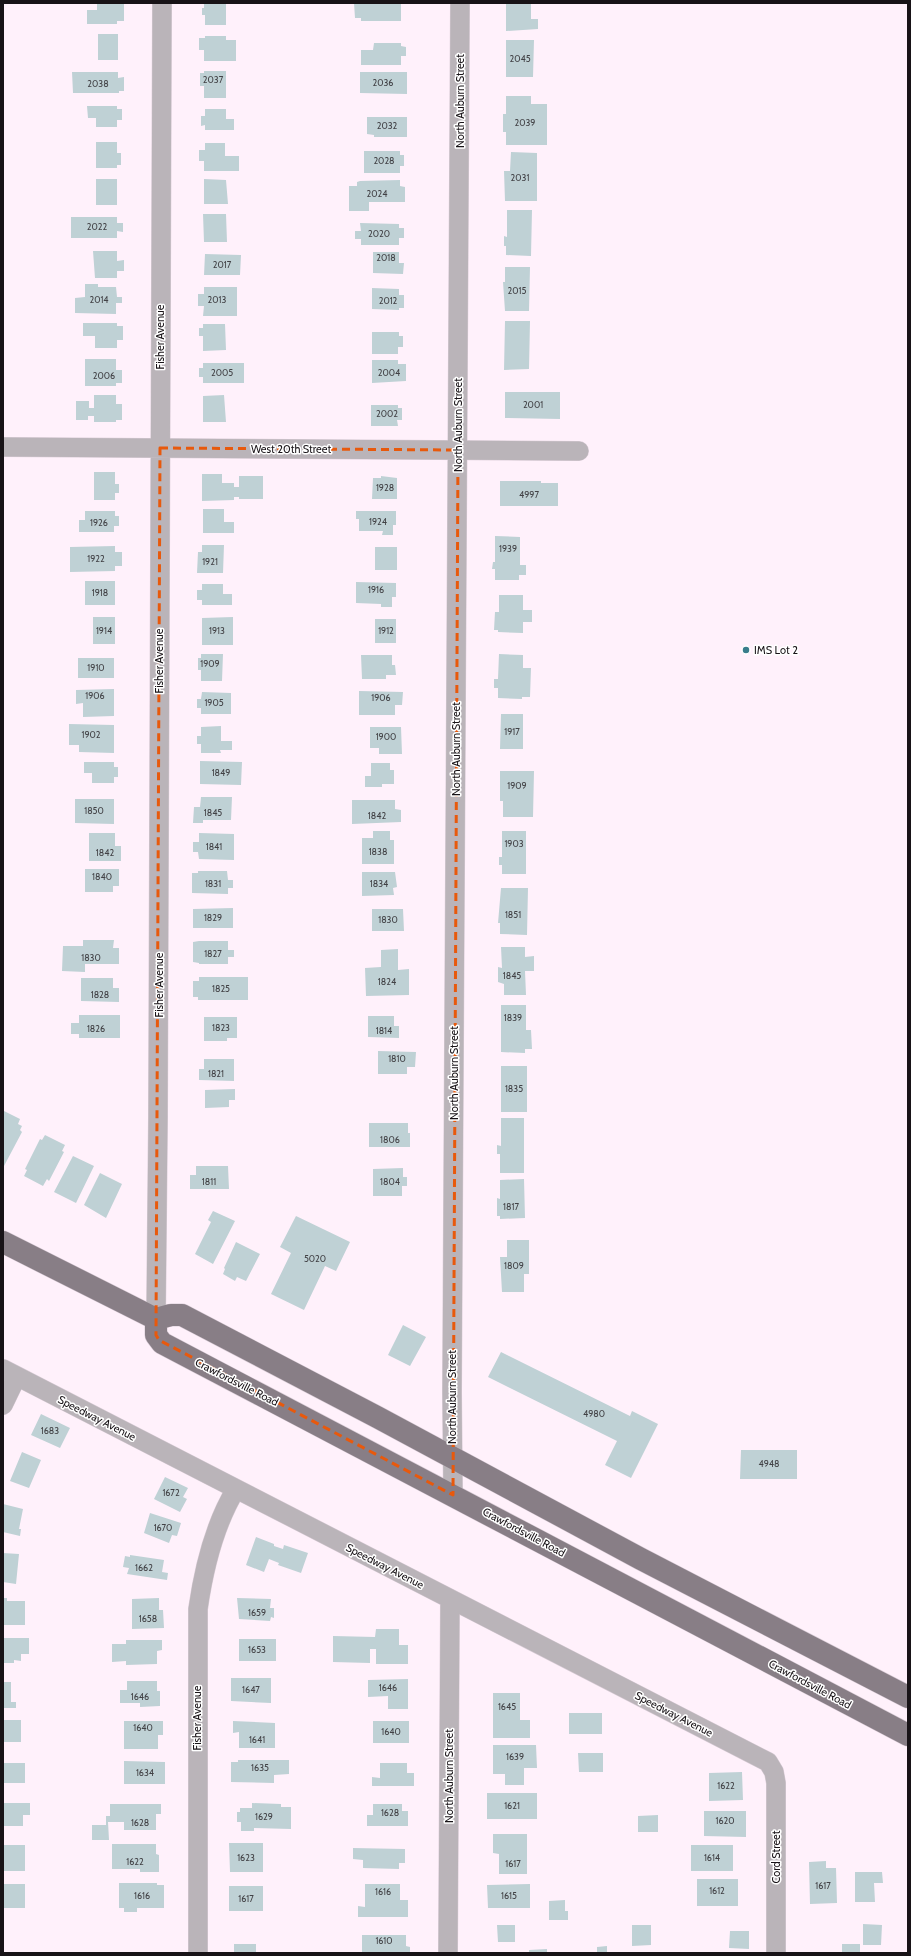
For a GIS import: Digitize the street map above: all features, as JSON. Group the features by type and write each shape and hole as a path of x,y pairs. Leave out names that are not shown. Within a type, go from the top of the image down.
{"main road":[{"path":"3,1242 156,1319 171,1314 182,1315 452,1457 641,1559 908,1697"},
{"name":"Crawfordsville Road","path":"156,1319 156,1335 162,1343 908,1735"}],"street":[{"name":"Fisher Avenue","path":"156,1319 159,1055 162,3"},
{"name":"North Auburn Street","path":"453,1495 460,3"},
{"name":"West 20th Street","path":"3,447 579,451"},
{"path":"3,1405 10,1372"},
{"name":"Speedway Avenue","path":"10,1372 768,1762"},
{"name":"Fisher Avenue","path":"198,1953 198,1609 210,1550 224,1511 236,1489"},
{"name":"North Auburn Street","path":"448,1953 450,1599"},
{"name":"Cord Street","path":"768,1762 774,1772 776,1783 776,1953"}],"highlighted area":[{"path":"160,448 458,450 453,1495 159,1340 156,1335"}],"building":[{"path":"97,3 124,3 124,21 117,21 117,24 87,24 87,10 97,10"},
{"path":"204,3 226,3 226,25 205,25 205,15 202,15"},
{"path":"354,3 401,3 401,21 361,21 361,18 355,18"},
{"path":"506,3 531,3 531,19 538,19 538,29 506,31"},
{"path":"98,34 118,34 118,60 98,60"},
{"path":"205,36 226,36 226,40 236,40 236,61 204,61 204,50 199,50 199,38 205,38"},
{"path":"506,40 534,40 533,77 506,77"},
{"path":"374,43 401,43 401,46 406,47 406,56 401,56 401,65 361,65 361,50 373,50"},
{"path":"204,71 226,71 226,98 204,98 204,86 200,86 200,73 204,73"},
{"path":"72,72 118,72 118,78 124,77 124,91 119,91 119,93 73,93"},
{"path":"360,72 407,72 407,94 360,93"},
{"path":"506,96 531,96 531,104 547,104 547,145 506,145 506,132 503,132 503,114 506,114"},
{"path":"87,106 117,106 117,109 122,109 122,120 117,120 117,127 96,127 96,118 88,118"},
{"path":"205,109 226,109 226,119 234,119 234,130 205,130 205,125 201,126 201,116 205,116"},
{"path":"367,117 407,117 407,137 374,137 374,135 367,134"},
{"path":"96,142 117,142 117,153 121,153 121,165 117,165 117,168 96,168"},
{"path":"205,143 225,143 225,156 239,156 239,171 204,171 204,161 199,161 199,150 205,150"},
{"path":"364,151 400,151 400,155 404,155 404,166 400,166 400,173 364,173"},
{"path":"511,152 537,153 537,201 505,201 504,171 510,171"},
{"path":"96,179 117,179 117,205 96,205"},
{"path":"204,179 226,180 228,204 204,204"},
{"path":"400,180 400,186 405,187 405,202 369,202 369,211 349,211 349,186 357,186 357,182 360,181"},
{"path":"507,210 532,210 531,256 506,255 504,236 507,237"},
{"path":"203,214 226,214 227,242 204,242"},
{"path":"71,217 117,217 117,223 123,223 123,232 117,231 117,238 71,238"},
{"path":"360,223 399,224 399,228 404,228 404,238 399,238 399,245 361,245 361,239 355,239 355,231 361,231"},
{"path":"93,251 117,251 117,261 124,260 124,271 117,271 117,278 95,278"},
{"path":"373,252 399,252 399,263 404,263 403,274 373,273"},
{"path":"205,254 241,255 240,275 204,275"},
{"path":"505,267 530,267 529,311 505,311 503,282 505,282"},
{"path":"85,284 98,284 98,287 116,287 117,297 122,297 122,303 116,303 116,314 75,313 75,298 85,297"},
{"path":"204,287 237,287 237,316 203,316 204,306 198,306 198,294 204,294"},
{"path":"372,288 399,289 399,295 404,295 404,308 399,308 399,310 372,309"},
{"path":"505,321 530,321 529,369 504,370"},
{"path":"83,323 117,323 117,326 123,326 123,340 117,340 117,348 95,348 95,336 83,336"},
{"path":"203,324 225,324 226,350 203,351 203,336 199,336 199,328 203,328"},
{"path":"372,332 399,332 399,336 403,336 403,347 398,347 398,354 372,354"},
{"path":"85,359 116,359 116,370 122,370 122,383 116,383 116,386 85,386"},
{"path":"372,360 398,360 398,364 406,364 406,381 372,383"},
{"path":"203,363 244,363 244,383 203,383 203,377 199,377 199,368 203,368"},
{"path":"505,392 560,392 560,419 505,418"},
{"path":"94,395 116,395 116,404 122,404 122,420 116,420 116,422 94,422 94,416 88,416 88,420 76,420 76,401 89,401 89,408 94,408"},
{"path":"224,395 226,422 203,422 203,396"},
{"path":"371,405 398,405 398,408 402,408 402,420 397,420 398,426 371,426"},
{"path":"94,472 115,472 115,484 119,484 119,493 115,493 115,500 94,500"},
{"path":"202,474 222,474 222,483 234,483 234,487 239,487 239,476 263,476 263,499 239,499 239,497 234,497 234,500 202,501"},
{"path":"381,476 397,478 397,499 372,499 373,478 381,478"},
{"path":"500,481 541,481 541,483 558,483 558,506 500,506"},
{"path":"203,509 224,509 224,522 234,522 234,533 203,533"},
{"path":"85,511 115,511 115,516 119,516 119,526 114,526 114,532 79,532 79,520 85,520"},
{"path":"356,511 396,511 396,525 393,525 393,535 382,535 383,531 359,531 359,519 356,519"},
{"path":"495,536 520,537 520,565 526,565 526,575 519,575 519,580 495,580 495,569 492,569 493,562 495,562"},
{"path":"202,545 224,545 223,573 197,573 198,552 202,552"},
{"path":"115,546 115,552 122,552 122,566 115,566 115,571 70,572 70,547"},
{"path":"375,547 397,547 397,570 375,570"},
{"path":"85,581 115,581 115,605 85,605"},
{"path":"356,582 396,583 396,597 392,597 392,607 381,607 381,604 356,603"},
{"path":"202,584 223,584 223,594 232,594 232,605 202,605 202,600 197,600 197,590 202,590"},
{"path":"499,595 523,595 523,610 532,610 532,622 523,622 523,633 498,632 498,630 494,630 495,612 499,612"},
{"path":"93,617 115,617 115,644 93,644"},
{"path":"233,617 233,645 202,645 202,618"},
{"path":"375,619 396,619 396,643 375,643"},
{"path":"201,654 223,654 222,681 201,681 201,670 198,670 198,658 201,658"},
{"path":"499,654 523,655 523,668 531,668 530,697 522,697 522,699 498,698 498,688 494,688 494,679 498,679"},
{"path":"361,655 392,655 392,665 395,665 396,675 386,675 386,679 362,679"},
{"path":"78,658 114,658 114,678 78,678"},
{"path":"114,689 114,716 83,717 83,703 76,704 76,690"},
{"path":"359,691 403,692 402,705 395,705 395,715 359,715"},
{"path":"202,692 231,693 231,714 201,714 201,708 197,708 197,699 201,699"},
{"path":"501,714 523,714 523,749 500,749"},
{"path":"69,724 114,725 114,753 79,752 79,745 69,745"},
{"path":"221,726 221,741 232,741 232,750 220,750 221,753 201,753 201,744 197,744 197,736 201,736 201,727"},
{"path":"370,727 401,727 402,754 379,754 379,748 370,748"},
{"path":"200,761 242,762 241,785 200,784"},
{"path":"84,762 114,762 114,767 118,767 118,777 114,777 114,783 92,783 92,773 84,773"},
{"path":"371,763 390,763 390,770 394,770 394,784 382,784 382,787 365,787 365,776 371,776"},
{"path":"500,771 534,771 533,817 503,817 503,801 500,801"},
{"path":"201,797 232,797 231,820 203,820 203,823 193,823 194,807 200,807"},
{"path":"75,799 114,799 114,824 75,823"},
{"path":"352,800 395,800 395,809 401,810 401,822 352,824"},
{"path":"373,831 390,831 390,840 394,840 394,864 362,864 362,838 373,838"},
{"path":"502,831 526,831 526,874 502,874 502,865 499,865 499,857 502,857"},
{"path":"89,833 115,833 115,846 121,846 121,861 89,861"},
{"path":"199,833 234,834 234,860 199,859 198,852 193,852 193,842 199,842"},
{"path":"85,869 119,869 119,886 113,886 113,892 85,892"},
{"path":"198,871 227,871 228,880 233,880 233,888 228,888 228,894 192,893 192,873 198,873"},
{"path":"362,872 395,872 397,887 393,888 394,895 362,896"},
{"path":"501,888 528,888 527,935 500,934 500,923 498,923"},
{"path":"233,908 233,928 193,928 193,909"},
{"path":"372,909 403,909 404,931 372,931"},
{"path":"83,940 114,940 113,948 119,948 119,964 85,964 85,972 62,971 63,946 83,946"},
{"path":"228,941 228,950 234,950 234,957 228,957 228,964 199,964 193,962 193,942"},
{"path":"501,947 525,947 525,957 534,956 534,971 525,971 526,995 504,995 504,984 498,982 498,967 502,968"},
{"path":"398,949 398,970 409,969 409,995 366,996 365,968 381,967 381,950"},
{"path":"199,977 248,977 248,1000 198,1000 198,997 193,997 193,981 199,981"},
{"path":"81,978 113,978 113,988 119,988 119,1002 81,1001"},
{"path":"501,1005 526,1005 526,1030 531,1030 532,1049 525,1049 525,1053 501,1052"},
{"path":"79,1015 120,1015 120,1038 79,1038 79,1034 71,1034 71,1023 79,1023"},
{"path":"368,1016 394,1016 394,1026 399,1026 399,1038 368,1037"},
{"path":"204,1017 237,1017 237,1038 227,1038 227,1041 204,1041"},
{"path":"378,1051 416,1052 415,1067 407,1067 407,1074 378,1074"},
{"path":"204,1059 234,1059 234,1081 199,1080 199,1069 204,1069"},
{"path":"501,1066 527,1066 527,1112 501,1112"},
{"path":"235,1089 235,1100 229,1100 229,1107 205,1108 205,1090"},
{"path":"4,1111 20,1119 18,1124 22,1126 20,1130 22,1132 4,1166 3,1165"},
{"path":"501,1118 524,1118 524,1173 500,1173 500,1154 497,1154 497,1145 501,1146"},
{"path":"369,1123 408,1123 410,1147 369,1147"},
{"path":"45,1135 65,1145 62,1151 64,1152 49,1181 47,1179 43,1186 24,1176 27,1170 25,1169 40,1139 42,1140"},
{"path":"73,1156 94,1166 76,1203 54,1192"},
{"path":"196,1166 228,1166 229,1189 190,1189 190,1175 196,1175"},
{"path":"403,1168 403,1177 407,1177 407,1186 402,1186 402,1196 373,1196 373,1169"},
{"path":"100,1173 122,1184 106,1218 84,1205"},
{"path":"524,1179 525,1218 500,1219 500,1216 497,1216 497,1198 500,1199 500,1180"},
{"path":"213,1211 235,1221 213,1264 195,1254 211,1222 208,1220"},
{"path":"296,1216 350,1242 336,1271 325,1266 304,1310 271,1294 291,1253 280,1247"},
{"path":"507,1240 529,1240 529,1274 524,1274 524,1292 502,1292 500,1257 507,1257"},
{"path":"236,1242 260,1254 246,1281 237,1277 235,1281 223,1274 224,1268"},
{"path":"403,1325 426,1337 410,1366 388,1355"},
{"path":"501,1352 630,1416 632,1411 658,1424 631,1478 605,1465 617,1441 488,1377"},
{"path":"41,1414 70,1428 60,1448 31,1435"},
{"path":"741,1450 797,1450 797,1479 740,1479"},
{"path":"22,1452 41,1460 29,1488 10,1481"},
{"path":"165,1477 188,1488 183,1497 187,1499 180,1512 154,1499"},
{"path":"3,1504 23,1509 19,1529 21,1529 20,1536 3,1532"},
{"path":"150,1513 181,1523 177,1536 172,1535 169,1543 144,1533"},
{"path":"256,1537 283,1549 284,1545 308,1553 301,1573 278,1565 279,1563 269,1559 264,1572 246,1565"},
{"path":"3,1553 19,1554 16,1584 3,1582"},
{"path":"130,1555 164,1560 162,1572 168,1573 167,1580 127,1574 129,1568 123,1567 125,1556 130,1557"},
{"path":"3,1598 7,1598 7,1601 25,1601 25,1625 3,1625"},
{"path":"159,1598 159,1610 163,1610 164,1628 132,1629 132,1599"},
{"path":"237,1598 271,1599 270,1608 274,1608 274,1618 271,1617 270,1621 239,1619"},
{"path":"376,1629 399,1629 399,1645 408,1645 408,1664 376,1664 376,1649 370,1649 370,1663 333,1662 333,1636 375,1637"},
{"path":"3,1638 29,1638 29,1654 21,1654 21,1661 14,1660 14,1663 3,1663"},
{"path":"239,1639 276,1639 276,1661 239,1661"},
{"path":"126,1640 162,1640 162,1650 157,1651 157,1664 126,1665 126,1661 112,1662 112,1644 126,1644"},
{"path":"231,1678 271,1678 271,1703 231,1701"},
{"path":"408,1679 408,1709 388,1709 388,1696 368,1697 368,1680"},
{"path":"127,1681 157,1681 157,1691 160,1691 160,1706 140,1707 140,1703 120,1703 120,1690 127,1690"},
{"path":"3,1682 11,1682 11,1702 16,1702 16,1708 3,1708"},
{"path":"493,1693 520,1693 520,1720 530,1720 530,1738 493,1738"},
{"path":"569,1713 602,1713 602,1734 569,1734"},
{"path":"3,1720 21,1720 21,1742 3,1742"},
{"path":"124,1721 163,1721 163,1735 158,1735 158,1749 124,1749"},
{"path":"233,1721 275,1723 275,1748 239,1748 239,1732 233,1733"},
{"path":"373,1721 409,1721 409,1743 373,1743"},
{"path":"493,1745 536,1745 537,1768 524,1768 524,1785 505,1785 505,1774 493,1774"},
{"path":"578,1753 603,1753 603,1772 579,1772"},
{"path":"238,1760 289,1760 289,1774 274,1775 274,1783 231,1782 231,1762 238,1762"},
{"path":"124,1761 165,1762 165,1784 124,1784"},
{"path":"3,1763 25,1763 25,1783 3,1783"},
{"path":"380,1763 407,1763 407,1773 414,1773 414,1786 372,1786 372,1777 380,1778"},
{"path":"742,1772 743,1800 709,1801 709,1773"},
{"path":"487,1793 537,1793 537,1819 487,1819"},
{"path":"3,1803 30,1803 30,1815 23,1815 23,1826 3,1826"},
{"path":"252,1803 281,1804 281,1807 291,1807 291,1829 254,1828 254,1831 241,1831 241,1822 237,1822 237,1812 240,1812 240,1808 252,1808"},
{"path":"110,1804 161,1804 161,1814 156,1814 156,1830 124,1830 124,1822 108,1822 109,1840 92,1840 92,1825 106,1825 106,1816 110,1816"},
{"path":"373,1804 402,1804 402,1811 408,1811 408,1826 367,1826 367,1815 373,1815"},
{"path":"704,1811 746,1811 746,1837 704,1836"},
{"path":"658,1815 658,1832 638,1832 638,1816"},
{"path":"493,1834 527,1834 527,1874 499,1874 499,1854 493,1853"},
{"path":"229,1843 263,1843 263,1872 230,1872"},
{"path":"112,1844 156,1844 156,1854 159,1855 159,1872 140,1872 140,1869 112,1869"},
{"path":"3,1845 25,1845 25,1871 3,1871"},
{"path":"691,1845 733,1845 733,1871 691,1871"},
{"path":"353,1848 405,1849 405,1863 399,1863 399,1869 363,1868 363,1860 353,1859"},
{"path":"826,1861 826,1868 836,1868 837,1903 810,1904 809,1862"},
{"path":"855,1872 882,1872 883,1883 874,1883 875,1902 855,1902"},
{"path":"697,1879 738,1879 738,1906 697,1906"},
{"path":"119,1883 157,1883 157,1885 164,1885 164,1908 137,1908 137,1912 124,1912 124,1908 119,1908"},
{"path":"3,1884 25,1884 25,1908 3,1908"},
{"path":"365,1884 400,1884 400,1900 408,1900 408,1917 358,1917 358,1906 365,1907"},
{"path":"530,1884 530,1908 488,1908 487,1885"},
{"path":"229,1886 263,1886 263,1911 229,1911"},
{"path":"565,1900 565,1911 568,1911 568,1920 549,1920 549,1901"},
{"path":"863,1924 882,1925 881,1945 863,1945"},
{"path":"497,1925 515,1925 515,1942 498,1942"},
{"path":"632,1925 651,1925 651,1945 632,1946"},
{"path":"730,1931 749,1931 749,1949 729,1948"},
{"path":"362,1935 406,1935 406,1946 410,1947 410,1953 362,1953"},
{"path":"234,1944 256,1944 256,1953 234,1953"},
{"path":"842,1944 860,1944 860,1953 842,1953"},
{"path":"607,1946 607,1953 597,1953 597,1947"},
{"path":"547,1949 547,1953 529,1953 529,1950"}],"place":[{"name":"IMS Lot 2","path":"746,650"}]}
